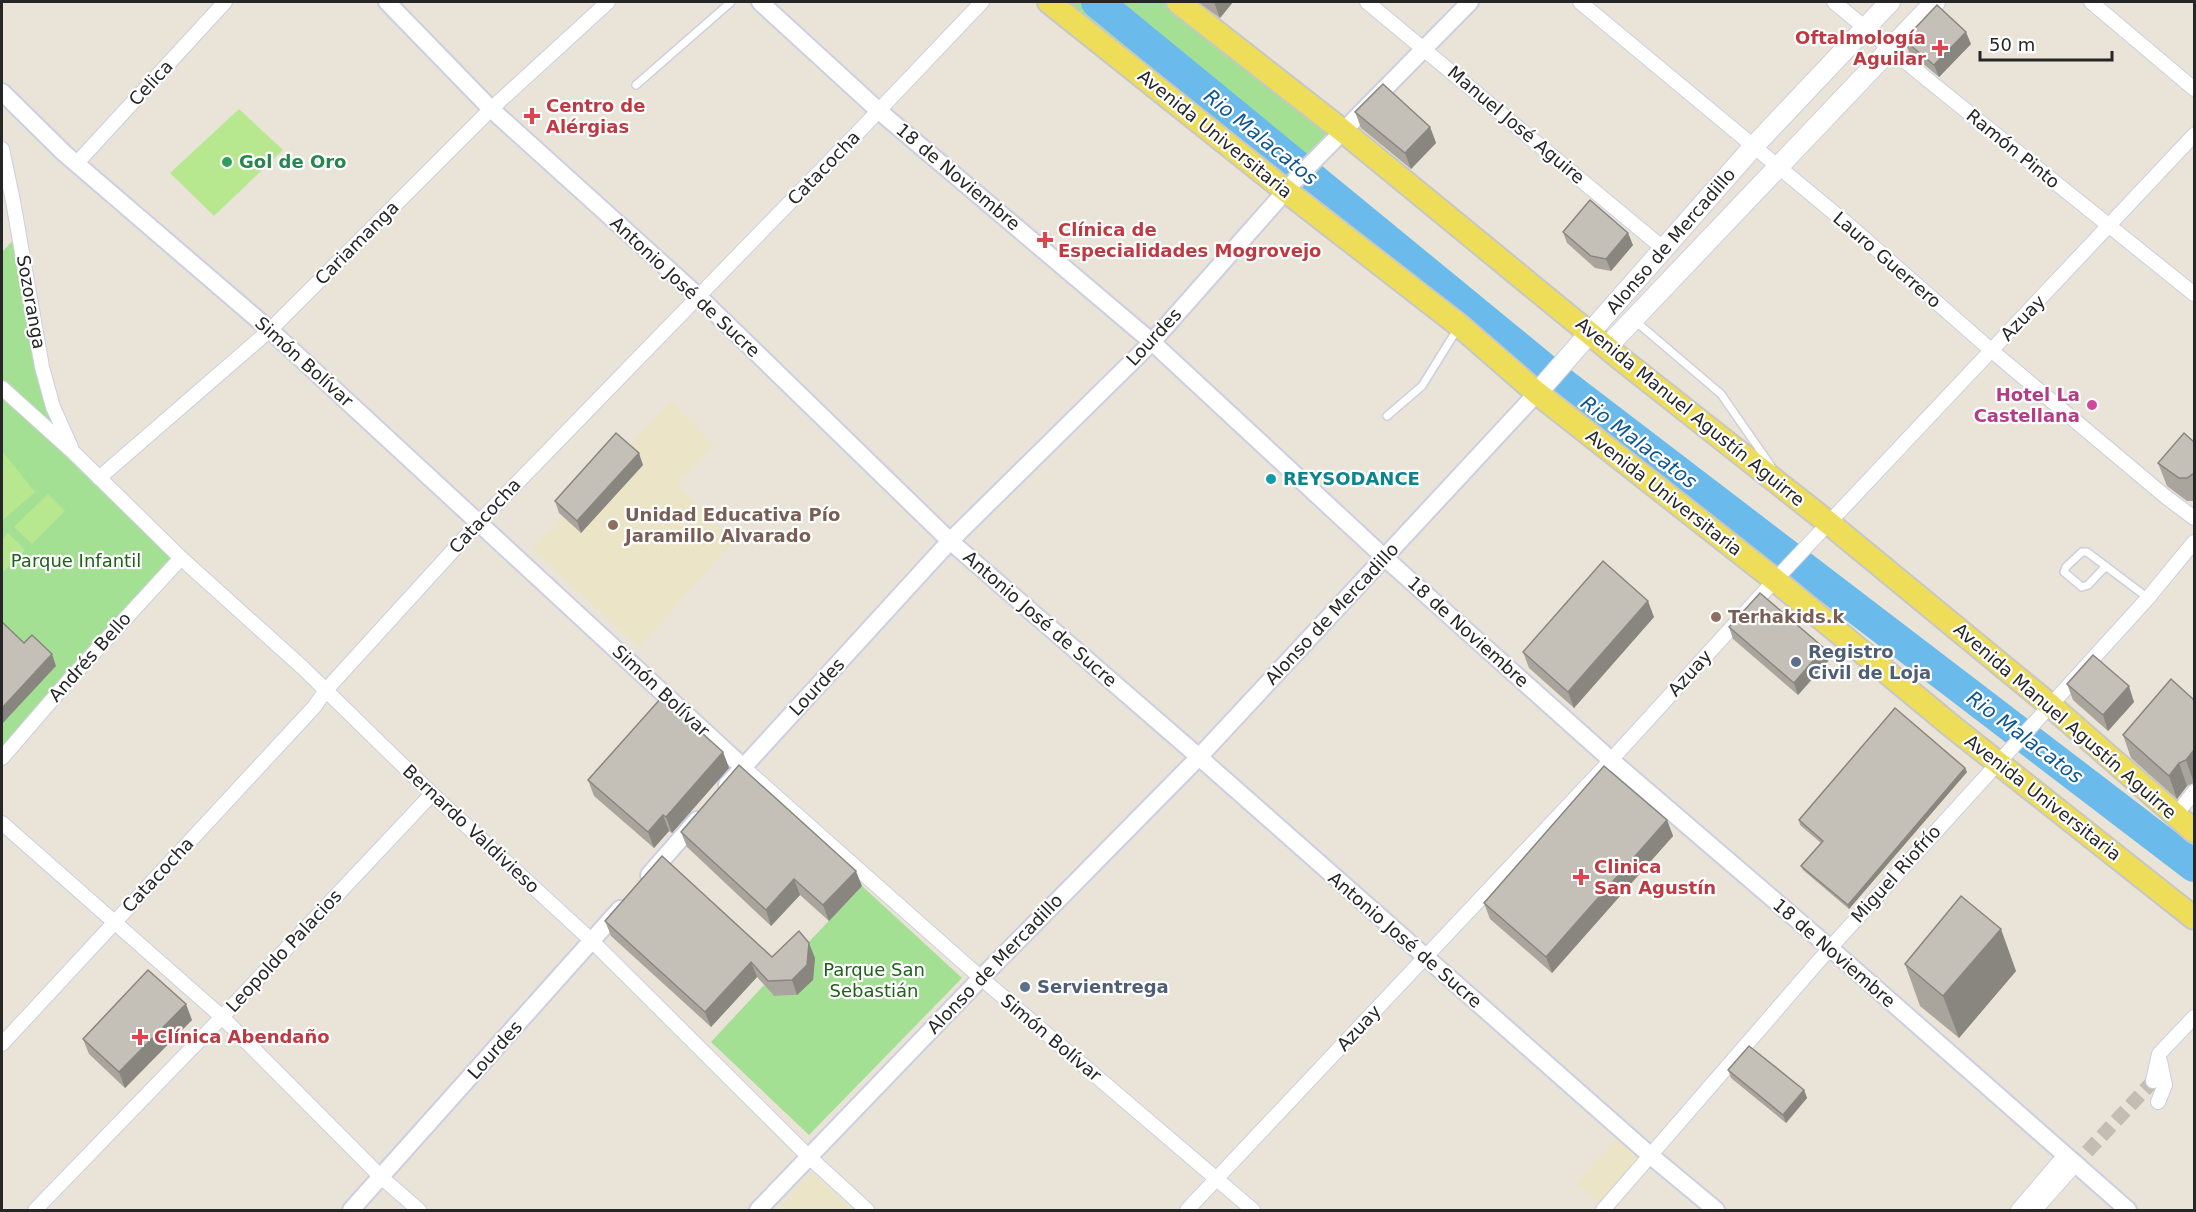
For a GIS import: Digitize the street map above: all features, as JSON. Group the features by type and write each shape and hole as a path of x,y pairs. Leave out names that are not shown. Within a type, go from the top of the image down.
{"main road":[{"name":"Avenida Universitaria","path":"1049,2 1292,184 1460,326 1543,387 1780,575 2194,918"},
{"name":"Avenida Manuel Agustín Aguirre","path":"1178,2 1336,139 1787,490 1826,527 2048,708 2194,831"},
{"name":"Alonso de Mercadillo","path":"1543,387 1594,340 1640,277 1753,147 1890,2"},
{"name":"Alonso de Mercadillo","path":"1594,340 1633,320 1935,2"},
{"path":"1640,277 1659,292"}],"street":[{"name":"Celica","path":"76,164 225,2"},
{"name":"Antonio José de Sucre","path":"387,2 491,109 698,297 950,541 1199,757 1651,1156 1716,1210"},
{"name":"Cariamanga","path":"99,478 270,330 491,109 608,2"},
{"name":"18 de Noviembre","path":"760,2 879,111 1152,342 1385,558 1611,760 1830,948 2069,1161 2128,1210"},
{"name":"Catacocha","path":"2,1044 315,706 478,522 879,111 982,2"},
{"name":"Manuel José Aguire","path":"1367,2 1664,249"},
{"name":"Lourdes","path":"720,793 950,541 1152,342 1292,184 1470,2"},
{"name":"Lauro Guerrero","path":"1580,2 1777,168 1851,227 1992,351 2194,518"},
{"name":"Ramón Pinto","path":"1834,2 2194,294"},
{"path":"2091,2 2194,89"},
{"name":"Simón Bolívar","path":"2,92 76,164 270,330 743,767 981,978 1253,1210"},
{"name":"Azuay","path":"1187,1210 2194,135"},
{"name":"Sozoranga","path":"2,149 42,367 53,406 72,451"},
{"name":"Alonso de Mercadillo","path":"758,1210 981,978 1199,757 1543,387"},
{"name":"Bernardo Valdivieso","path":"2,388 72,451 181,558 327,690 432,794 592,940 808,1156 867,1210"},
{"name":"Miguel Riofrío","path":"1603,1210 1830,948 2148,598 2194,542"},
{"name":"Andrés Bello","path":"2,758 70,679 181,558"},
{"path":"2175,816 2194,792"},
{"name":"Leopoldo Palacios","path":"35,1210 222,1017 432,794"},
{"name":"Lourdes","path":"351,1210 382,1178 705,810"},
{"path":"2,823 222,1017 382,1178 419,1210"},
{"path":"2153,1081 2159,1054 2194,1017"},
{"path":"2158,1102 2165,1084 2159,1054"},
{"path":"2018,1210 2069,1161"},
{"path":"2035,1210 2069,1161"}],"lane":[{"path":"636,85 731,2"},
{"path":"1633,320 1721,394 1787,490"},
{"path":"1387,416 1422,387 1460,326"},
{"path":"2106,566 2088,585 2082,586 2064,573 2066,567 2082,552 2087,552 2106,566 2148,598"}],"shaded area":[{"name":"Unidad Educativa Pío Jaramillo Alvarado","path":"671,401 713,445 677,485 734,541 639,647 532,549"},
{"path":"1620,1135 1643,1155 1599,1203 1576,1183"},
{"path":"812,1173 854,1210 778,1210"}],"green space":[{"path":"1049,2 1178,2 1343,131 1286,191"},
{"name":"Gol de Oro","path":"239,109 283,150 214,216 170,173"},
{"name":"Parque Infantil","path":"19,234 42,367 72,451 181,558 2,758 2,252"},
{"path":"2,451 35,492 2,521"},
{"path":"48,494 65,511 32,544 14,527"},
{"path":"8,533 25,550 2,573 2,540"},
{"name":"Parque San Sebastián","path":"862,886 962,978 809,1135 711,1042 764,985 774,996 797,995 813,980 805,946"}],"building":[{"name":"Oftalmología Aguilar","path":"1937,5 1966,32 1934,65 1904,40"},
{"path":"1383,84 1430,127 1405,153 1355,112"},
{"path":"1590,200 1628,233 1606,259 1591,256 1563,232"},
{"path":"616,433 639,453 577,521 555,501"},
{"path":"2184,433 2194,442 2194,473 2187,478 2179,478 2158,463"},
{"path":"1603,561 1648,601 1568,692 1523,652"},
{"path":"1760,593 1824,648 1794,683 1729,627"},
{"path":"2,622 24,643 32,635 52,654 2,708"},
{"path":"2093,655 2129,686 2103,715 2067,684"},
{"path":"2171,679 2194,700 2194,750 2186,760 2179,763 2169,776 2123,735"},
{"path":"662,697 723,752 666,817 663,815 648,832 588,780"},
{"path":"1895,708 1965,768 1848,905 1801,866 1823,841 1799,820"},
{"path":"739,765 856,871 823,905 794,879 766,910 681,832"},
{"name":"Clinica San Agustín","path":"1604,766 1667,820 1546,957 1484,903"},
{"path":"662,856 772,957 799,931 809,943 807,965 792,980 768,981 751,962 705,1012 605,921"},
{"path":"1961,896 2001,929 1943,996 1905,964"},
{"name":"Clínica Abendaño","path":"148,970 186,1004 119,1072 83,1039"},
{"path":"1749,1046 1804,1090 1783,1115 1728,1070"}],"waterway":[{"name":"Rio Malacatos","path":"1097,2 1559,381 2194,866"}],"tunnel":[{"path":"2073,1167 2153,1081"}],"place":[{"name":"Oftalmología Aguilar","path":"1940,48"},
{"name":"Centro de Alérgias","path":"532,116"},
{"name":"Gol de Oro","path":"227,162"},
{"name":"Clínica de Especialidades Mogrovejo","path":"1045,240"},
{"name":"Hotel La Castellana","path":"2092,405"},
{"name":"REYSODANCE","path":"1271,479"},
{"name":"Unidad Educativa Pío Jaramillo Alvarado","path":"613,525"},
{"name":"Terhakids.k","path":"1716,617"},
{"name":"Registro Civil de Loja","path":"1796,662"},
{"name":"Clinica San Agustín","path":"1581,877"},
{"name":"Servientrega","path":"1025,987"},
{"name":"Clínica Abendaño","path":"140,1037"}]}
